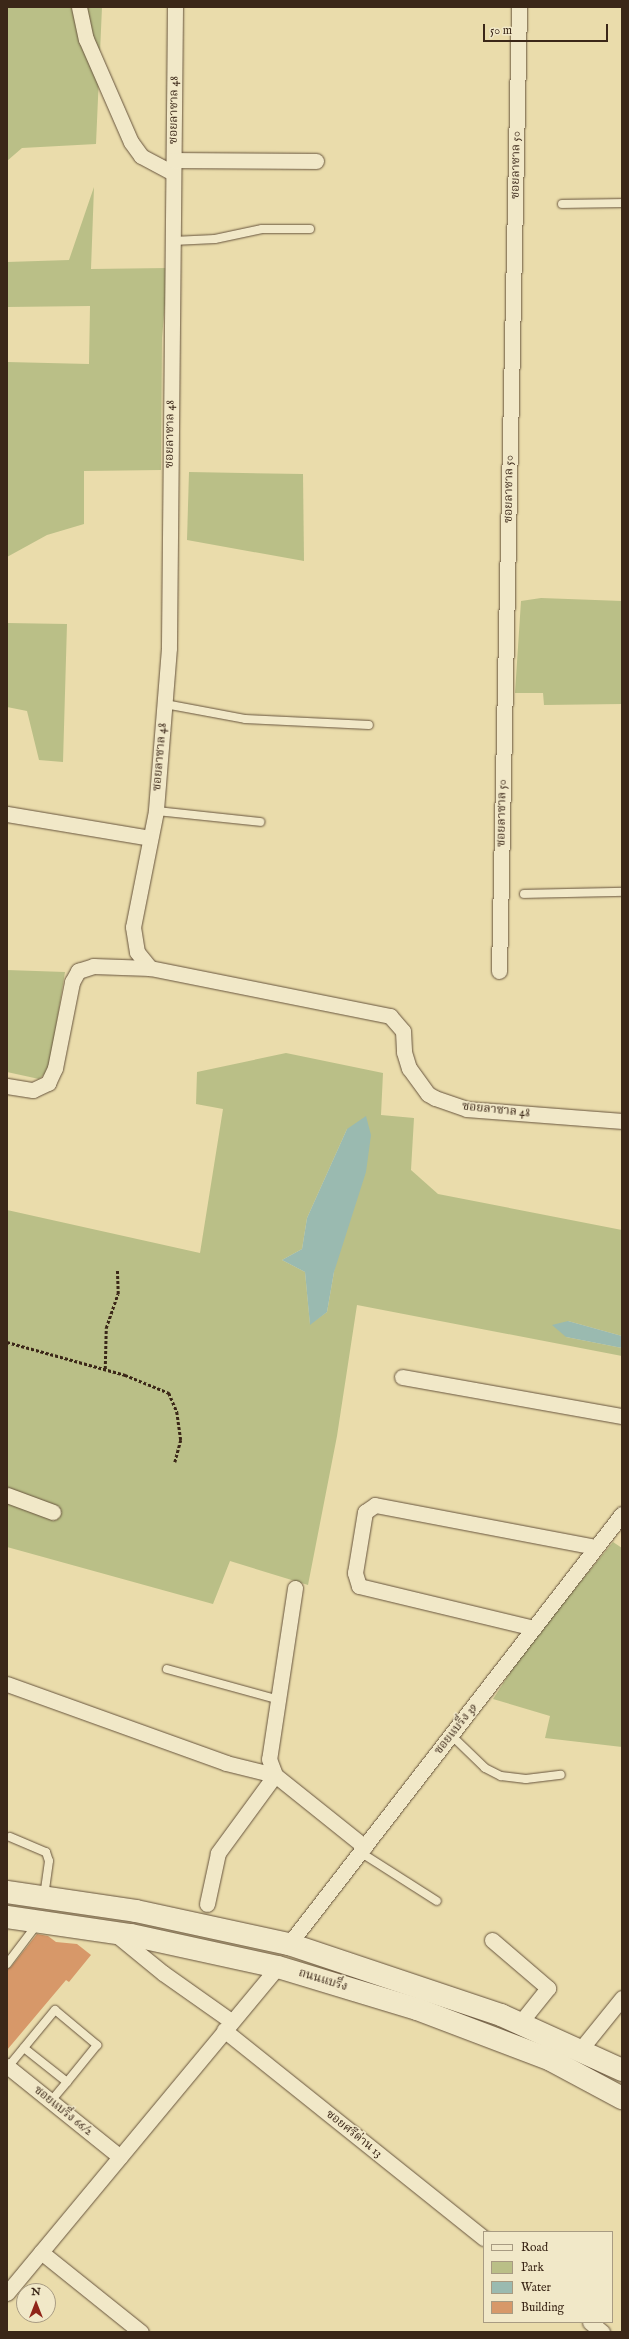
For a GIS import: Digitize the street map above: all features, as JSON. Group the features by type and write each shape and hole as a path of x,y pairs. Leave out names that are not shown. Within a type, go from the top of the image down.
{"main road":[{"name":"ถนนแบริ่ง","path":"7,1892 136,1911 289,1944 425,1988 520,2023 622,2070"},
{"name":"ถนนแบริ่ง","path":"7,1917 112,1932 278,1967 417,2009 551,2060 622,2098"}],"street":[{"path":"79,7 86,39 131,142 141,156 174,166 316,161"},
{"name":"ซอยลาซาล 48","path":"175,7 169,648 156,811 133,928 137,952 150,968 390,1016 403,1031 407,1062 422,1087 435,1098 461,1107 622,1121"},
{"name":"ซอยลาซาล 50","path":"499,971 519,7"},
{"path":"7,814 150,838"},
{"path":"7,1086 33,1090 48,1083 55,1068 72,982 78,971 93,966 150,968"},
{"path":"402,1377 622,1416"},
{"path":"7,1494 53,1512"},
{"path":"534,1628 359,1586 355,1573 365,1512 375,1505 595,1547"},
{"name":"ซอยแบริ่ง 39","path":"289,1944 622,1514"},
{"path":"275,1775 269,1759 276,1699 295,1588"},
{"path":"7,1684 226,1763 275,1775 362,1850"},
{"path":"206,1904 218,1853 275,1775"},
{"name":"ซอยศรีด่าน 13","path":"112,1932 483,2237"},
{"path":"492,1940 548,1988 520,2023"},
{"path":"9,2288 41,2252 278,1967"},
{"path":"580,2050 622,1998"},
{"name":"ซอยแบริ่ง 66/2","path":"7,2066 120,2157"},
{"path":"41,2252 141,2332"},
{"path":"591,2323 602,2332"}],"lane":[{"path":"562,204 622,202"},
{"path":"173,241 215,239 262,229 310,229"},
{"path":"165,704 245,718 369,725"},
{"path":"156,811 260,822"},
{"path":"524,894 622,892"},
{"path":"167,1669 276,1699"},
{"path":"451,1735 485,1768 501,1776 526,1779 561,1775"},
{"path":"10,1837 46,1852 49,1861 44,1897"},
{"path":"362,1850 437,1901"},
{"path":"7,1964 40,1921"},
{"path":"7,2066 24,2048 54,2011 57,2010 96,2045 51,2101"},
{"path":"24,2048 67,2082"}],"path":[{"path":"106,1369 106,1328 118,1294 117,1268"},
{"path":"7,1342 106,1369 169,1393 177,1412 181,1440 175,1462"}],"green space":[{"path":"7,7 102,7 96,144 22,148 7,161"},
{"path":"94,187 91,269 168,268 162,338 161,470 84,471 84,524 47,535 7,557 7,362 89,364 90,306 7,307 7,262 69,260"},
{"path":"189,472 303,474 304,561 187,540"},
{"path":"541,598 622,601 622,704 544,705 543,693 515,693 521,601"},
{"path":"7,623 67,624 63,762 39,760 27,711 7,707"},
{"path":"7,970 65,972 49,1070 39,1079 7,1072"},
{"path":"286,1053 383,1073 381,1115 414,1118 411,1170 438,1194 622,1230 622,1336 568,1321 566,1337 622,1348 622,1356 357,1305 337,1436 308,1585 230,1561 213,1604 7,1547 7,1210 200,1253 223,1109 196,1104 197,1072","holes":["347,1129 334,1272 327,1312 310,1324 305,1272 282,1260 302,1249 307,1218"]},
{"path":"613,1542 622,1548 622,1747 545,1738 550,1716 493,1699 526,1648"}],"water":[{"path":"366,1116 371,1135 366,1172 334,1272 327,1312 310,1325 305,1272 282,1260 302,1249 307,1218 347,1129"},
{"path":"568,1321 622,1336 622,1348 566,1337 552,1325"}],"building":[{"path":"37,1934 48,1936 56,1942 77,1944 91,1955 69,1982 66,1980 7,2050 7,1969 11,1967"}]}
